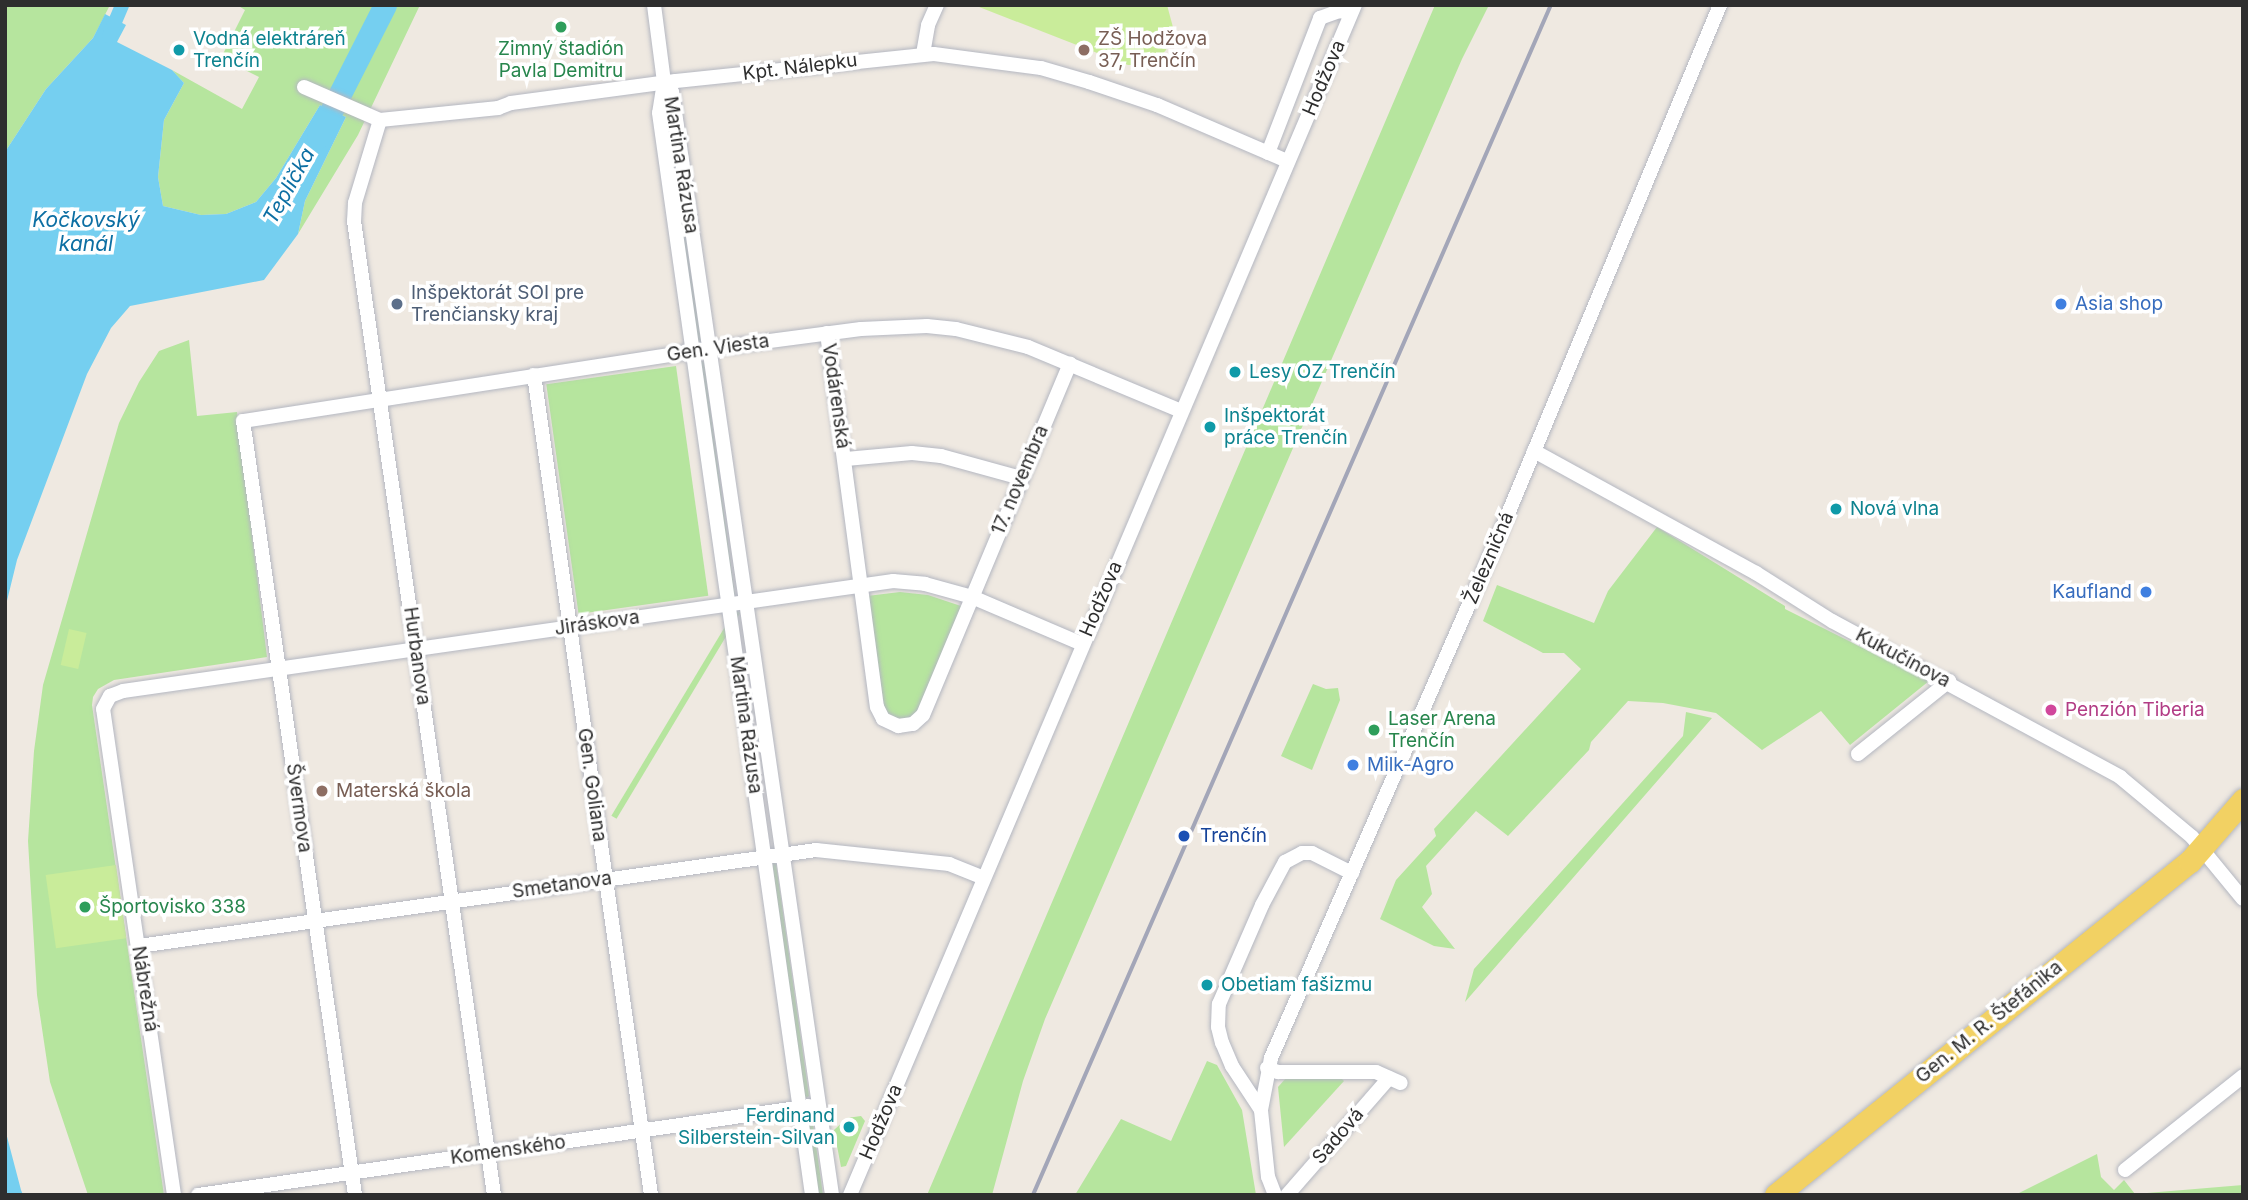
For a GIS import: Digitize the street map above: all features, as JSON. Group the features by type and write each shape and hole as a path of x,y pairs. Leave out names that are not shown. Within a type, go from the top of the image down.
{"main road":[{"name":"Gen. M. R. Štefánika","path":"1776,1195 2202,848 2243,800"}],"street":[{"path":"654,5 664,82"},
{"path":"923,54 929,25 937,5"},
{"name":"Železničná","path":"1261,1110 1267,1068 1534,452 1720,5"},
{"path":"1268,153 1320,18 1353,9"},
{"name":"Hodžova","path":"850,1195 1353,9"},
{"name":"Kpt. Nálepku","path":"304,88 380,120 498,108 511,103 664,82 923,54 1041,68 1157,105 1287,161"},
{"name":"Martina Rázusa","path":"664,82 672,92 832,1195"},
{"name":"Martina Rázusa","path":"664,82 659,113 812,1195"},
{"name":"Hurbanova","path":"380,120 355,203 354,221 494,1195"},
{"name":"Gen. Viesta","path":"243,421 709,349 827,333 898,327 956,329 1028,347 1181,411"},
{"name":"Vodárenská","path":"827,333 877,707 884,719 898,726 913,724 923,715 972,597"},
{"name":"17. novembra","path":"972,597 1070,365"},
{"name":"Gen. Goliana","path":"534,375 651,1195"},
{"name":"Švermova","path":"243,421 355,1195"},
{"name":"Kukučínova","path":"1534,452 1756,573 1832,621 1949,681 2120,777 2202,848 2243,900"},
{"name":"Vodárenská","path":"845,459 912,453 941,456 1021,478"},
{"name":"Jiráskova","path":"106,701 123,691 893,581 925,584 972,597 1082,644"},
{"path":"1858,754 1949,681"},
{"name":"Nábrežná","path":"106,701 103,709 174,1195"},
{"name":"Smetanova","path":"139,946 816,850 949,864 983,878"},
{"path":"1275,1195 1268,1177 1261,1110 1232,1066 1222,1043 1218,1027 1219,1004 1262,905 1285,862 1302,853 1312,853 1352,873"},
{"name":"Sadová","path":"1267,1068 1278,1072 1376,1072 1395,1081 1287,1195"},
{"path":"2125,1170 2243,1076"},
{"name":"Komenského","path":"198,1195 818,1104"}],"green space":[{"path":"5,5 110,5 93,38 46,89 5,152"},
{"path":"237,5 420,5 358,135 298,234 305,201 346,117 320,105 276,178 256,202 226,214 201,215 163,206 158,177 164,120 184,83 172,70 242,109 259,77 221,58 245,10"},
{"path":"974,5 1167,5 1174,31 1166,50 1159,58 1139,65 1128,65"},
{"path":"1435,5 1489,5 1462,59 1045,1019 1023,1081 992,1195 927,1195"},
{"path":"665,104 701,342 699,344 696,344"},
{"path":"189,340 197,416 237,412 267,657 114,680 98,689 93,697 92,705 164,1195 88,1195 50,1082 37,995 28,841 34,751 43,685 119,423 139,382 159,351"},
{"path":"700,360 704,363 735,596 733,596"},
{"path":"676,366 708,596 579,614 546,384"},
{"path":"1657,527 1785,606 1785,609 1929,681 1850,745 1821,711 1762,750 1716,713 1663,703 1628,701 1591,742 1589,750 1508,836 1476,811 1426,866 1432,894 1422,907 1455,949 1434,946 1380,919 1396,880 1436,836 1434,829 1581,669 1564,653 1543,653 1483,621 1497,585 1594,623 1608,591"},
{"path":"900,592 928,595 964,607 916,716 900,722 885,712 867,596"},
{"path":"735,610 740,613 617,819 611,816"},
{"path":"69,629 87,633 78,669 61,665"},
{"path":"1313,684 1326,689 1338,688 1340,700 1312,770 1281,756"},
{"path":"1686,712 1712,718 1465,1002 1474,969 1683,736"},
{"path":"772,862 776,864 809,1096 805,1099"},
{"name":"Športovisko 338","path":"116,865 126,938 56,948 46,875"},
{"path":"1207,1061 1217,1065 1242,1110 1256,1195 1075,1195 1121,1119 1171,1141"},
{"path":"1340,1077 1344,1081 1284,1147 1278,1087 1286,1078"},
{"path":"808,1114 812,1117 823,1195 816,1195 805,1116"},
{"path":"861,1116 865,1121 846,1166 841,1167 834,1130 847,1118"},
{"path":"2097,1154 2101,1177 2114,1190 2124,1180 2135,1194 2243,1185 2243,1195 2015,1195"}],"water":[{"name":"Kočkovský kanál","path":"105,14 126,25 117,42 172,70 184,83 164,120 158,177 163,206 201,215 226,214 256,202 276,178 320,105 346,117 305,201 298,234 264,280 130,306 111,328 87,374 17,560 5,609 5,152 46,89 93,38"},
{"path":"5,1129 21,1190 23,1195 5,1195"}],"waterway":[{"name":"Kočkovský kanál","path":"109,36 122,5"},
{"name":"Teplička","path":"318,137 385,5"}],"railway":[{"path":"1033,1195 1551,5"}],"place":[{"name":"Zimný štadión Pavla Demitru","path":"561,27"},
{"name":"Vodná elektráreň Trenčín","path":"179,50"},
{"name":"ZŠ Hodžova 37, Trenčín","path":"1084,50"},
{"name":"Inšpektorát SOI pre Trenčiansky kraj","path":"397,304"},
{"name":"Asia shop","path":"2061,304"},
{"name":"Lesy OZ Trenčín","path":"1235,372"},
{"name":"Inšpektorát práce Trenčín","path":"1210,427"},
{"name":"Nová vlna","path":"1836,509"},
{"name":"Kaufland","path":"2146,592"},
{"name":"Penzión Tiberia","path":"2051,710"},
{"name":"Laser Arena Trenčín","path":"1374,730"},
{"name":"Milk-Agro","path":"1353,765"},
{"name":"Materská škola","path":"322,791"},
{"name":"Trenčín","path":"1184,836"},
{"name":"Športovisko 338","path":"85,907"},
{"name":"Obetiam fašizmu","path":"1207,985"},
{"name":"Ferdinand Silberstein-Silvan","path":"849,1127"}]}
